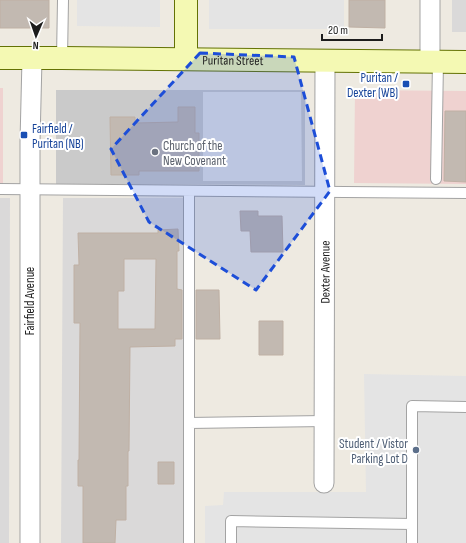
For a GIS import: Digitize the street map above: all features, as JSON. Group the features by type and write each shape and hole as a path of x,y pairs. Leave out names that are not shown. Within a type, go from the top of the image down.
{"street":[{"path":"186,0 186,59"},
{"path":"430,0 434,62"},
{"name":"Puritan Street","path":"0,58 466,62"},
{"name":"Fairfield Avenue","path":"30,543 30,142 32,59"},
{"name":"Dexter Avenue","path":"324,483 325,61"}],"lane":[{"path":"62,58 63,0"},
{"path":"434,62 436,179"},
{"path":"0,190 466,193"},
{"path":"189,191 189,543"},
{"path":"412,543 412,406 466,407"},
{"path":"189,423 325,422"},
{"path":"231,543 232,521 412,524"}],"highlighted area":[{"path":"200,53 294,57 330,191 256,290 149,222 111,149"}],"shaded area":[{"path":"77,0 160,0 160,27 77,26"},
{"path":"209,0 344,0 344,29 209,29"},
{"path":"452,0 466,0 466,32 452,32"},
{"path":"0,88 3,88 3,185 0,185"},
{"path":"56,90 305,90 305,185 56,184"},
{"path":"355,90 466,91 466,184 354,183"},
{"path":"203,92 301,92 302,181 203,181"},
{"path":"0,198 10,198 9,543 0,543"},
{"path":"63,198 184,198 183,543 61,543"},
{"name":"Student / Vistor Parking Lot D","path":"364,374 466,376 466,543 205,543 205,506 223,505 224,492 366,492"}],"building":[{"path":"0,0 49,0 49,28 0,28"},
{"path":"349,0 385,0 385,28 349,27"},
{"name":"Church of the New Covenant","path":"178,107 195,107 195,133 199,133 199,171 139,171 139,175 111,175 110,117 135,117 135,123 178,122"},
{"path":"445,111 466,111 466,182 444,181"},
{"path":"240,211 258,211 258,216 282,216 283,252 251,252 250,231 241,231"},
{"path":"178,229 179,251 177,251 177,289 182,290 182,339 175,339 175,346 130,347 129,451 128,486 126,486 126,520 116,520 115,543 83,543 83,486 78,486 80,323 74,323 74,265 79,265 78,233 158,233 158,230","holes":["124,259 156,259 155,329 118,329 118,291 124,291"]},
{"path":"196,290 219,290 220,339 196,339"},
{"path":"259,321 283,321 283,355 259,355"},
{"path":"158,462 174,462 174,484 158,484"}],"place":[{"name":"Puritan / Dexter (WB)","path":"406,84"},
{"name":"Fairfield / Puritan (NB)","path":"24,135"},
{"name":"Church of the New Covenant","path":"155,152"},
{"name":"Student / Vistor Parking Lot D","path":"416,450"}]}
